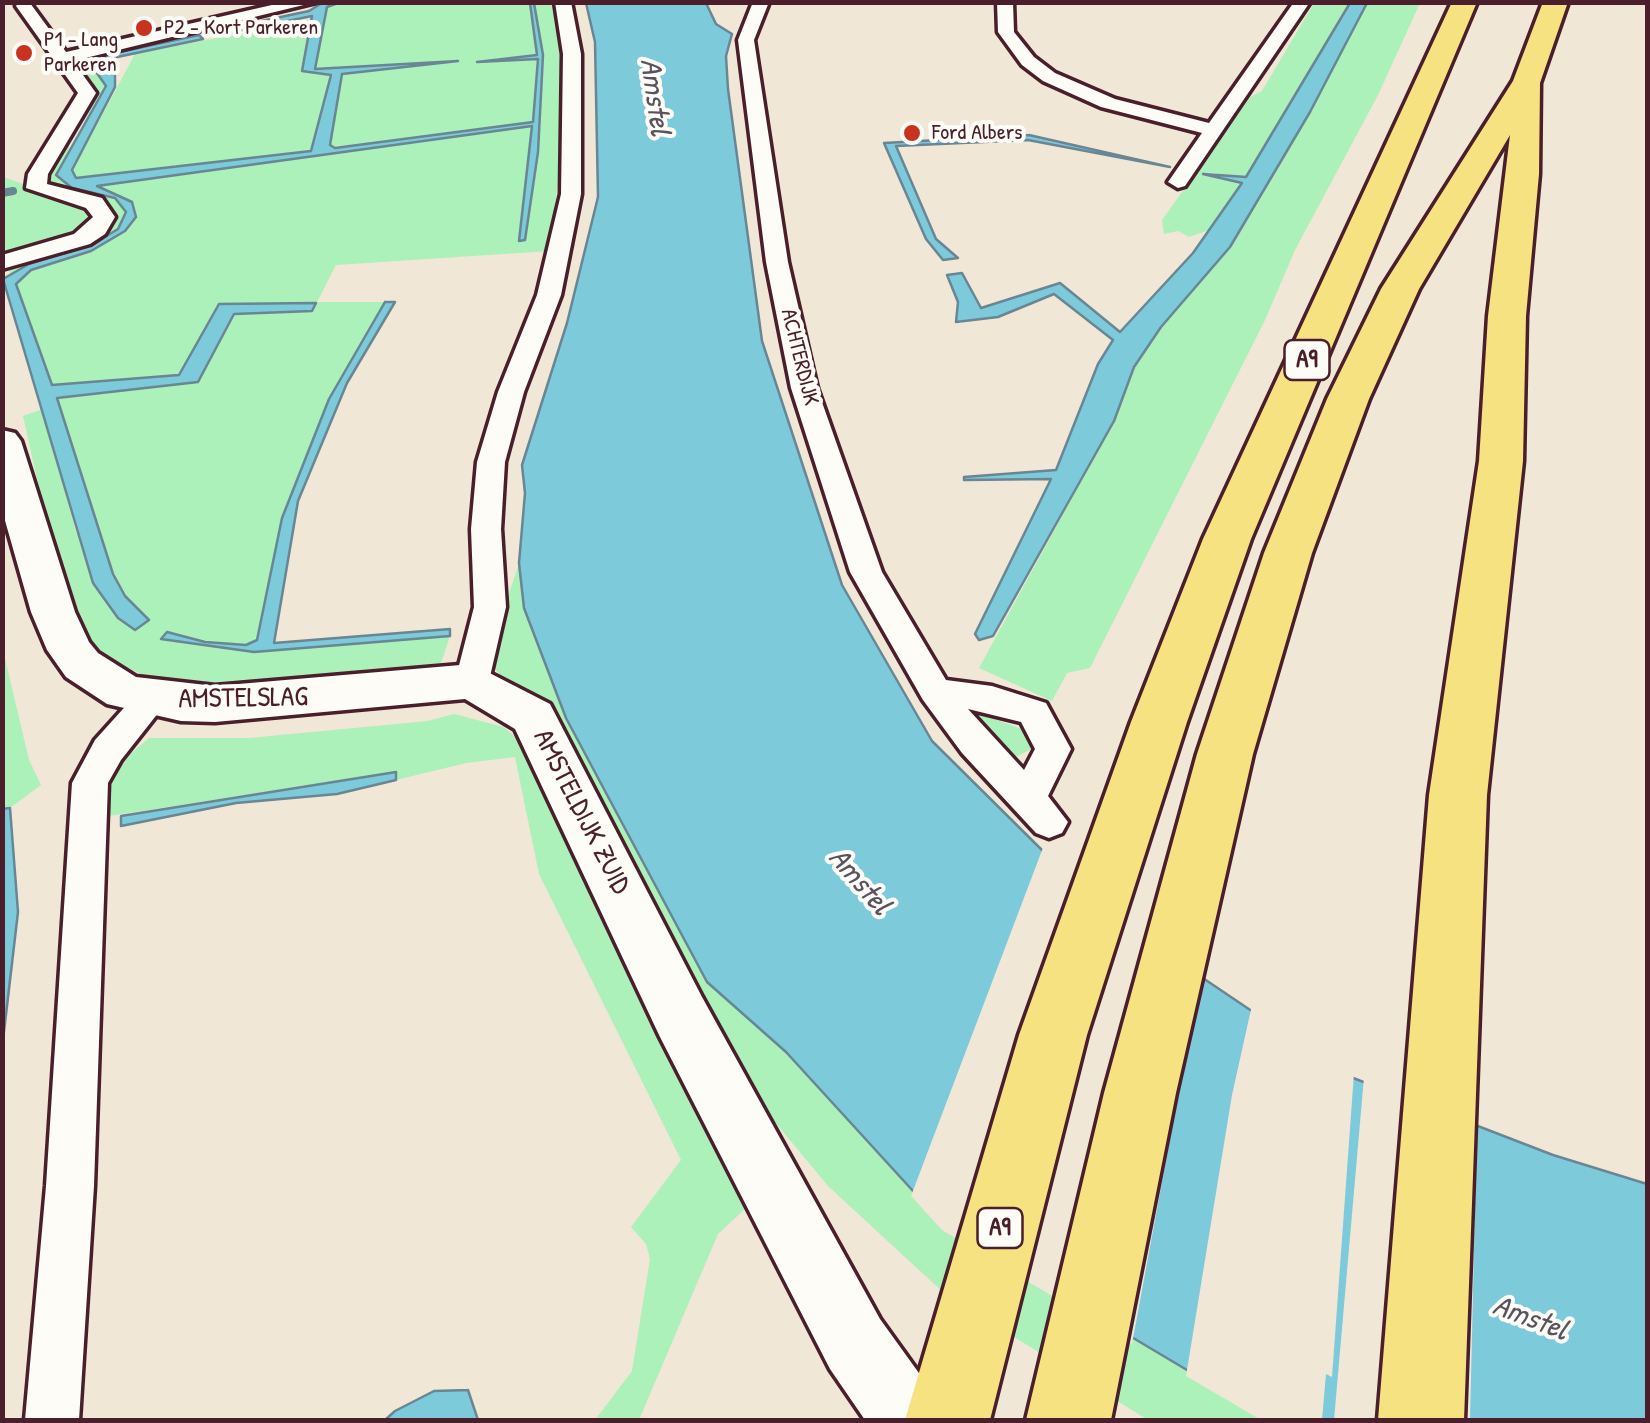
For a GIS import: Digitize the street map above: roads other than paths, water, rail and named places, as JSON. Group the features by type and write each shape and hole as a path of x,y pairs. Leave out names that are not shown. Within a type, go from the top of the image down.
{"highway":[{"name":"A9","path":"947,1420 1053,1036 1159,722 1227,539 1465,2"},
{"name":"A9","path":"1068,1420 1140,1093 1225,754 1288,553 1348,399 1400,289 1527,81 1556,2"},
{"name":"A9","path":"1420,1420 1458,794 1501,461 1527,81"}],"street":[{"path":"64,58 308,2"},
{"path":"472,680 490,607 486,529 492,462 560,256 571,194 572,54 563,2"},
{"name":"ACHTERDIJK","path":"761,2 746,40 777,262 804,388 866,572 935,691 1039,810 1053,749 1034,714 992,699 935,691"},
{"path":"1005,2 1006,32 1028,60 1049,77 1108,103 1214,130"},
{"path":"1178,182 1302,2"},
{"path":"2,262 67,245 97,230 102,209 94,203 43,193 34,182 87,93 22,4"},
{"path":"2,249 40,240 70,225 76,212 62,198"},
{"name":"AMSTELSLAG","path":"2,442 53,612 70,650 102,680 124,692 215,704 280,701 472,680"},
{"name":"AMSTELDIJK ZUID","path":"472,680 533,717 681,1017 855,1344 908,1420"},
{"path":"52,1420 70,1186 90,783 108,750 153,698"}],"water":[{"path":"322,3 338,3 327,7 315,69 458,61 342,74 330,145 335,148 533,122 538,59 477,62 537,55 530,3 534,3 543,55 538,152 525,240 519,241 532,126 97,186 132,202 136,217 125,231 91,251 31,270 16,284 52,385 179,375 219,304 316,303 312,311 234,314 198,382 57,398 113,574 125,596 149,620 135,630 118,618 93,583 3,279 29,264 95,243 118,229 126,212 115,198 72,188 56,175 106,86 87,59 199,35 203,39 103,60 115,73 115,87 72,170 76,178 311,151 331,75 302,71 312,16 219,35 214,31 309,11"},
{"name":"Amstel","path":"586,3 706,3 716,24 732,34 726,56 728,89 762,341 842,585 932,741 1051,859 1071,889 1348,1076 1553,1155 1647,1184 1647,1420 1271,1420 945,1226 786,1052 707,982 566,718 524,608 519,563 525,493 522,465 567,323 598,197 595,42"},
{"path":"1350,3 1367,3 1310,112 1230,247 1161,327 1134,367 1114,421 993,636 979,640 975,634 1051,479 964,477 1056,470 1098,364 1113,340 1054,294 998,317 956,322 958,302 947,275 962,273 981,308 1060,283 1120,332 1193,253 1242,183 1203,174 1246,177"},
{"path":"1029,135 1170,167 1028,140 896,146 936,239 958,258 943,260 926,239 884,143"},
{"path":"385,302 395,302 347,383 298,501 274,643 450,629 450,636 254,652 161,639 167,632 205,642 246,645 257,640 282,518 329,399"},
{"path":"396,772 396,780 337,794 236,803 121,826 121,816"},
{"path":"10,808 18,912 3,1040 2,809"},
{"path":"468,1390 478,1420 385,1420 434,1391"}],"waterway":[{"path":"2,193 13,191"}],"place":[{"name":"P2 - Kort Parkeren","path":"144,28"},
{"name":"P1 - Lang Parkeren","path":"24,53"},
{"name":"Ford Albers","path":"912,133"}]}
